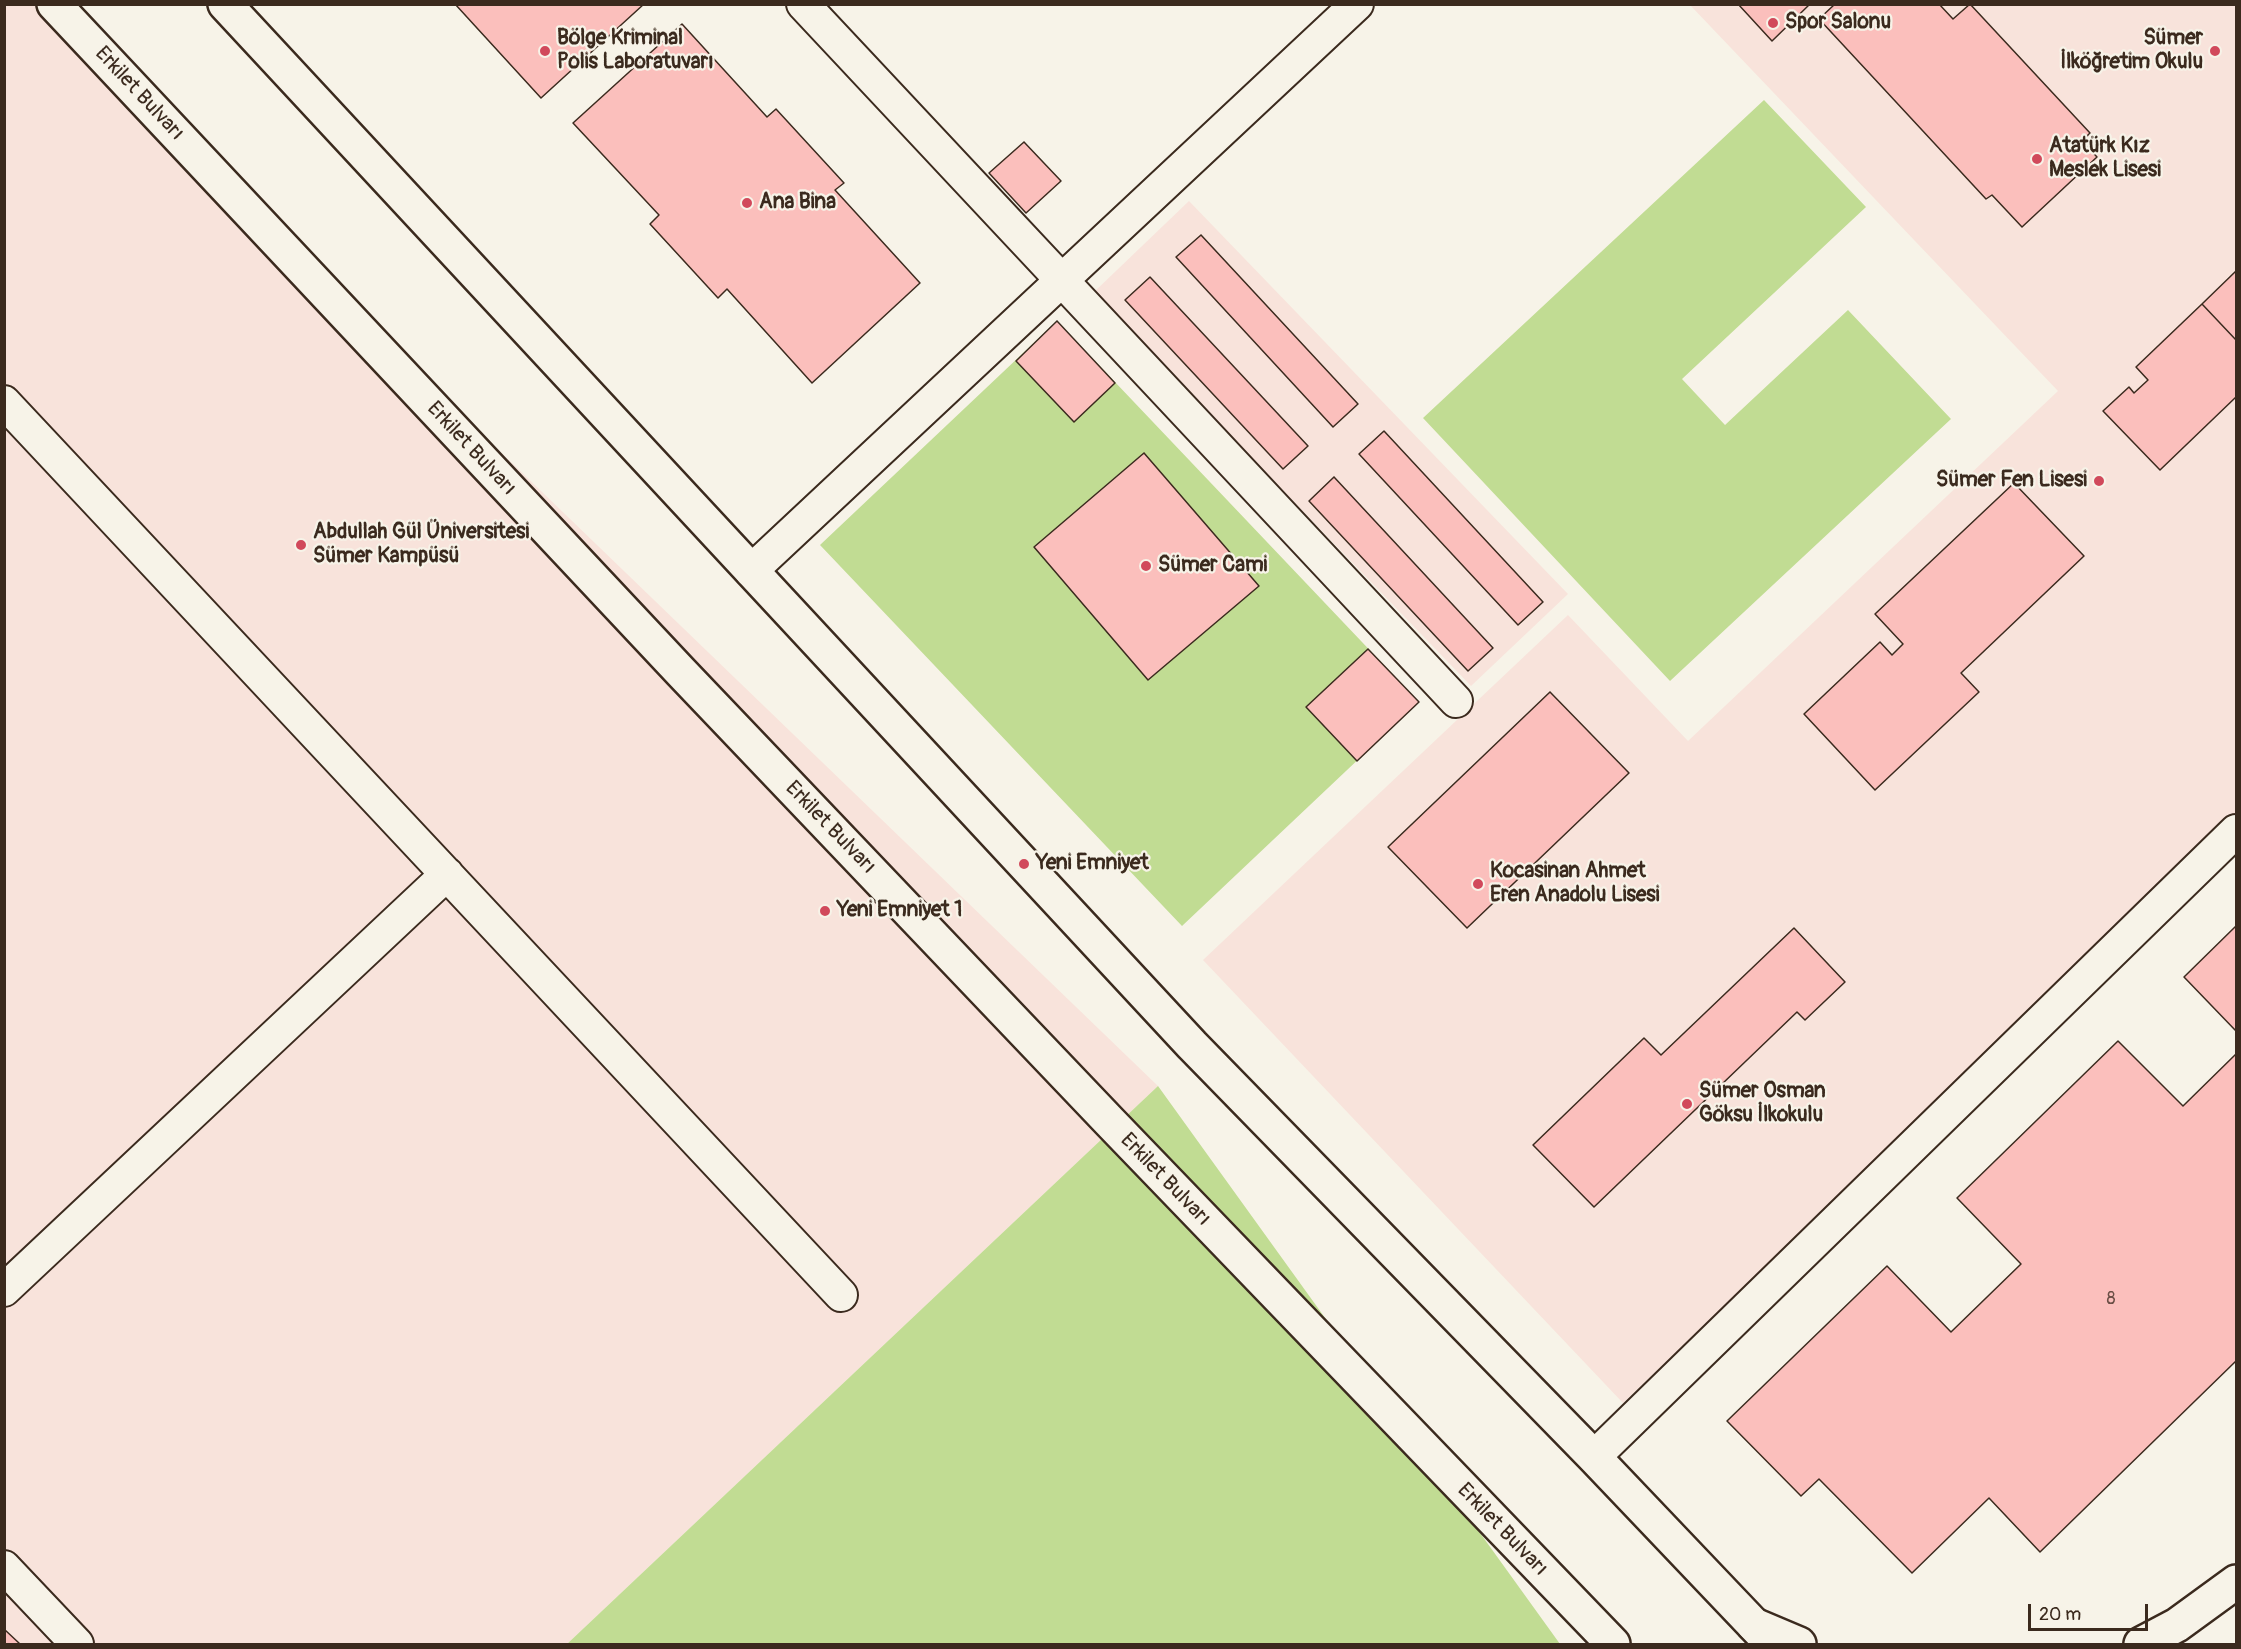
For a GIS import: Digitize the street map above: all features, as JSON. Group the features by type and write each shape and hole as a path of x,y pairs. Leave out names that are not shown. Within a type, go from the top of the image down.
{"main road":[{"name":"Erkilet Bulvarı","path":"54,4 681,672 1613,1644"},
{"path":"225,4 1192,1045 1594,1457 1763,1635 1800,1644"},
{"path":"2140,1644 2177,1625 2236,1583"},
{"path":"2177,1644 2236,1583"}],"street":[{"path":"803,4 1456,701"},
{"path":"751,571 1357,4"},
{"path":"4,402 841,1295"},
{"path":"1594,1457 2236,831"},
{"path":"4,1290 447,874"},
{"path":"4,1568 77,1644"}],"shaded area":[{"name":"Abdullah Gül Üniversitesi Sümer Kampüsü","path":"36,4 1158,1086 567,1644 5,1644 4,5"},
{"path":"1690,5 2236,5 2236,814 1623,1403 1203,960 1568,615 1688,741 2058,391"},
{"path":"1189,201 1568,594 1471,686 1093,293"}],"green space":[{"path":"1764,100 1866,207 1682,379 1725,425 1848,310 1951,419 1670,681 1423,418"},
{"path":"1057,321 1419,702 1182,926 820,545"},
{"path":"1158,1086 1560,1644 567,1644"}],"building":[{"name":"Bölge Kriminal Polis Laboratuvarı","path":"455,4 644,4 541,98"},
{"name":"Spor Salonu","path":"1738,4 1810,4 1772,41"},
{"path":"1835,4 1939,4 1953,19 1970,4 2090,133 2082,141 2097,157 2022,227 1992,195 1986,199 1819,19"},
{"name":"Ana Bina","path":"682,24 767,117 776,109 844,183 835,190 920,283 812,383 727,289 718,298 650,224 659,215 573,123"},
{"path":"1024,142 1061,181 1026,213 989,173"},
{"path":"1201,235 1358,404 1333,427 1176,257"},
{"path":"2236,271 2236,340 2202,304"},
{"path":"1150,277 1308,446 1283,469 1125,300"},
{"path":"2202,304 2236,340 2236,397 2160,470 2103,411 2129,387 2134,393 2148,380 2136,367"},
{"path":"1057,321 1115,383 1074,422 1016,361"},
{"path":"1384,431 1543,602 1518,625 1359,454"},
{"name":"Sümer Cami","path":"1144,453 1259,586 1148,680 1034,547"},
{"path":"1334,477 1493,648 1468,671 1309,501"},
{"path":"2014,483 2084,556 1961,673 1979,692 1875,790 1804,714 1880,642 1892,655 1903,644 1875,614"},
{"path":"1368,649 1419,702 1357,761 1306,707"},
{"path":"1550,692 1629,773 1467,928 1388,847"},
{"path":"2236,926 2236,1031 2184,977"},
{"path":"1794,928 1845,982 1805,1020 1797,1012 1594,1207 1533,1145 1644,1038 1661,1055"},
{"path":"2118,1041 2183,1106 2236,1054 2236,1361 2040,1552 1989,1498 1912,1573 1819,1479 1801,1496 1727,1421 1887,1266 1951,1332 2021,1264 1957,1198"},
{"path":"4,1629 20,1644 4,1644"}],"place":[{"name":"Spor Salonu","path":"1773,23"},
{"name":"Bölge Kriminal Polis Laboratuvarı","path":"545,51"},
{"name":"Sümer İlköğretim Okulu","path":"2215,51"},
{"name":"Atatürk Kız Meslek Lisesi","path":"2037,159"},
{"name":"Ana Bina","path":"747,203"},
{"name":"Sümer Fen Lisesi","path":"2099,481"},
{"name":"Abdullah Gül Üniversitesi Sümer Kampüsü","path":"301,545"},
{"name":"Sümer Cami","path":"1146,566"},
{"name":"Yeni Emniyet","path":"1024,864"},
{"name":"Kocasinan Ahmet Eren Anadolu Lisesi","path":"1478,884"},
{"name":"Yeni Emniyet 1","path":"825,911"},
{"name":"Sümer Osman Göksu İlkokulu","path":"1687,1104"}]}
